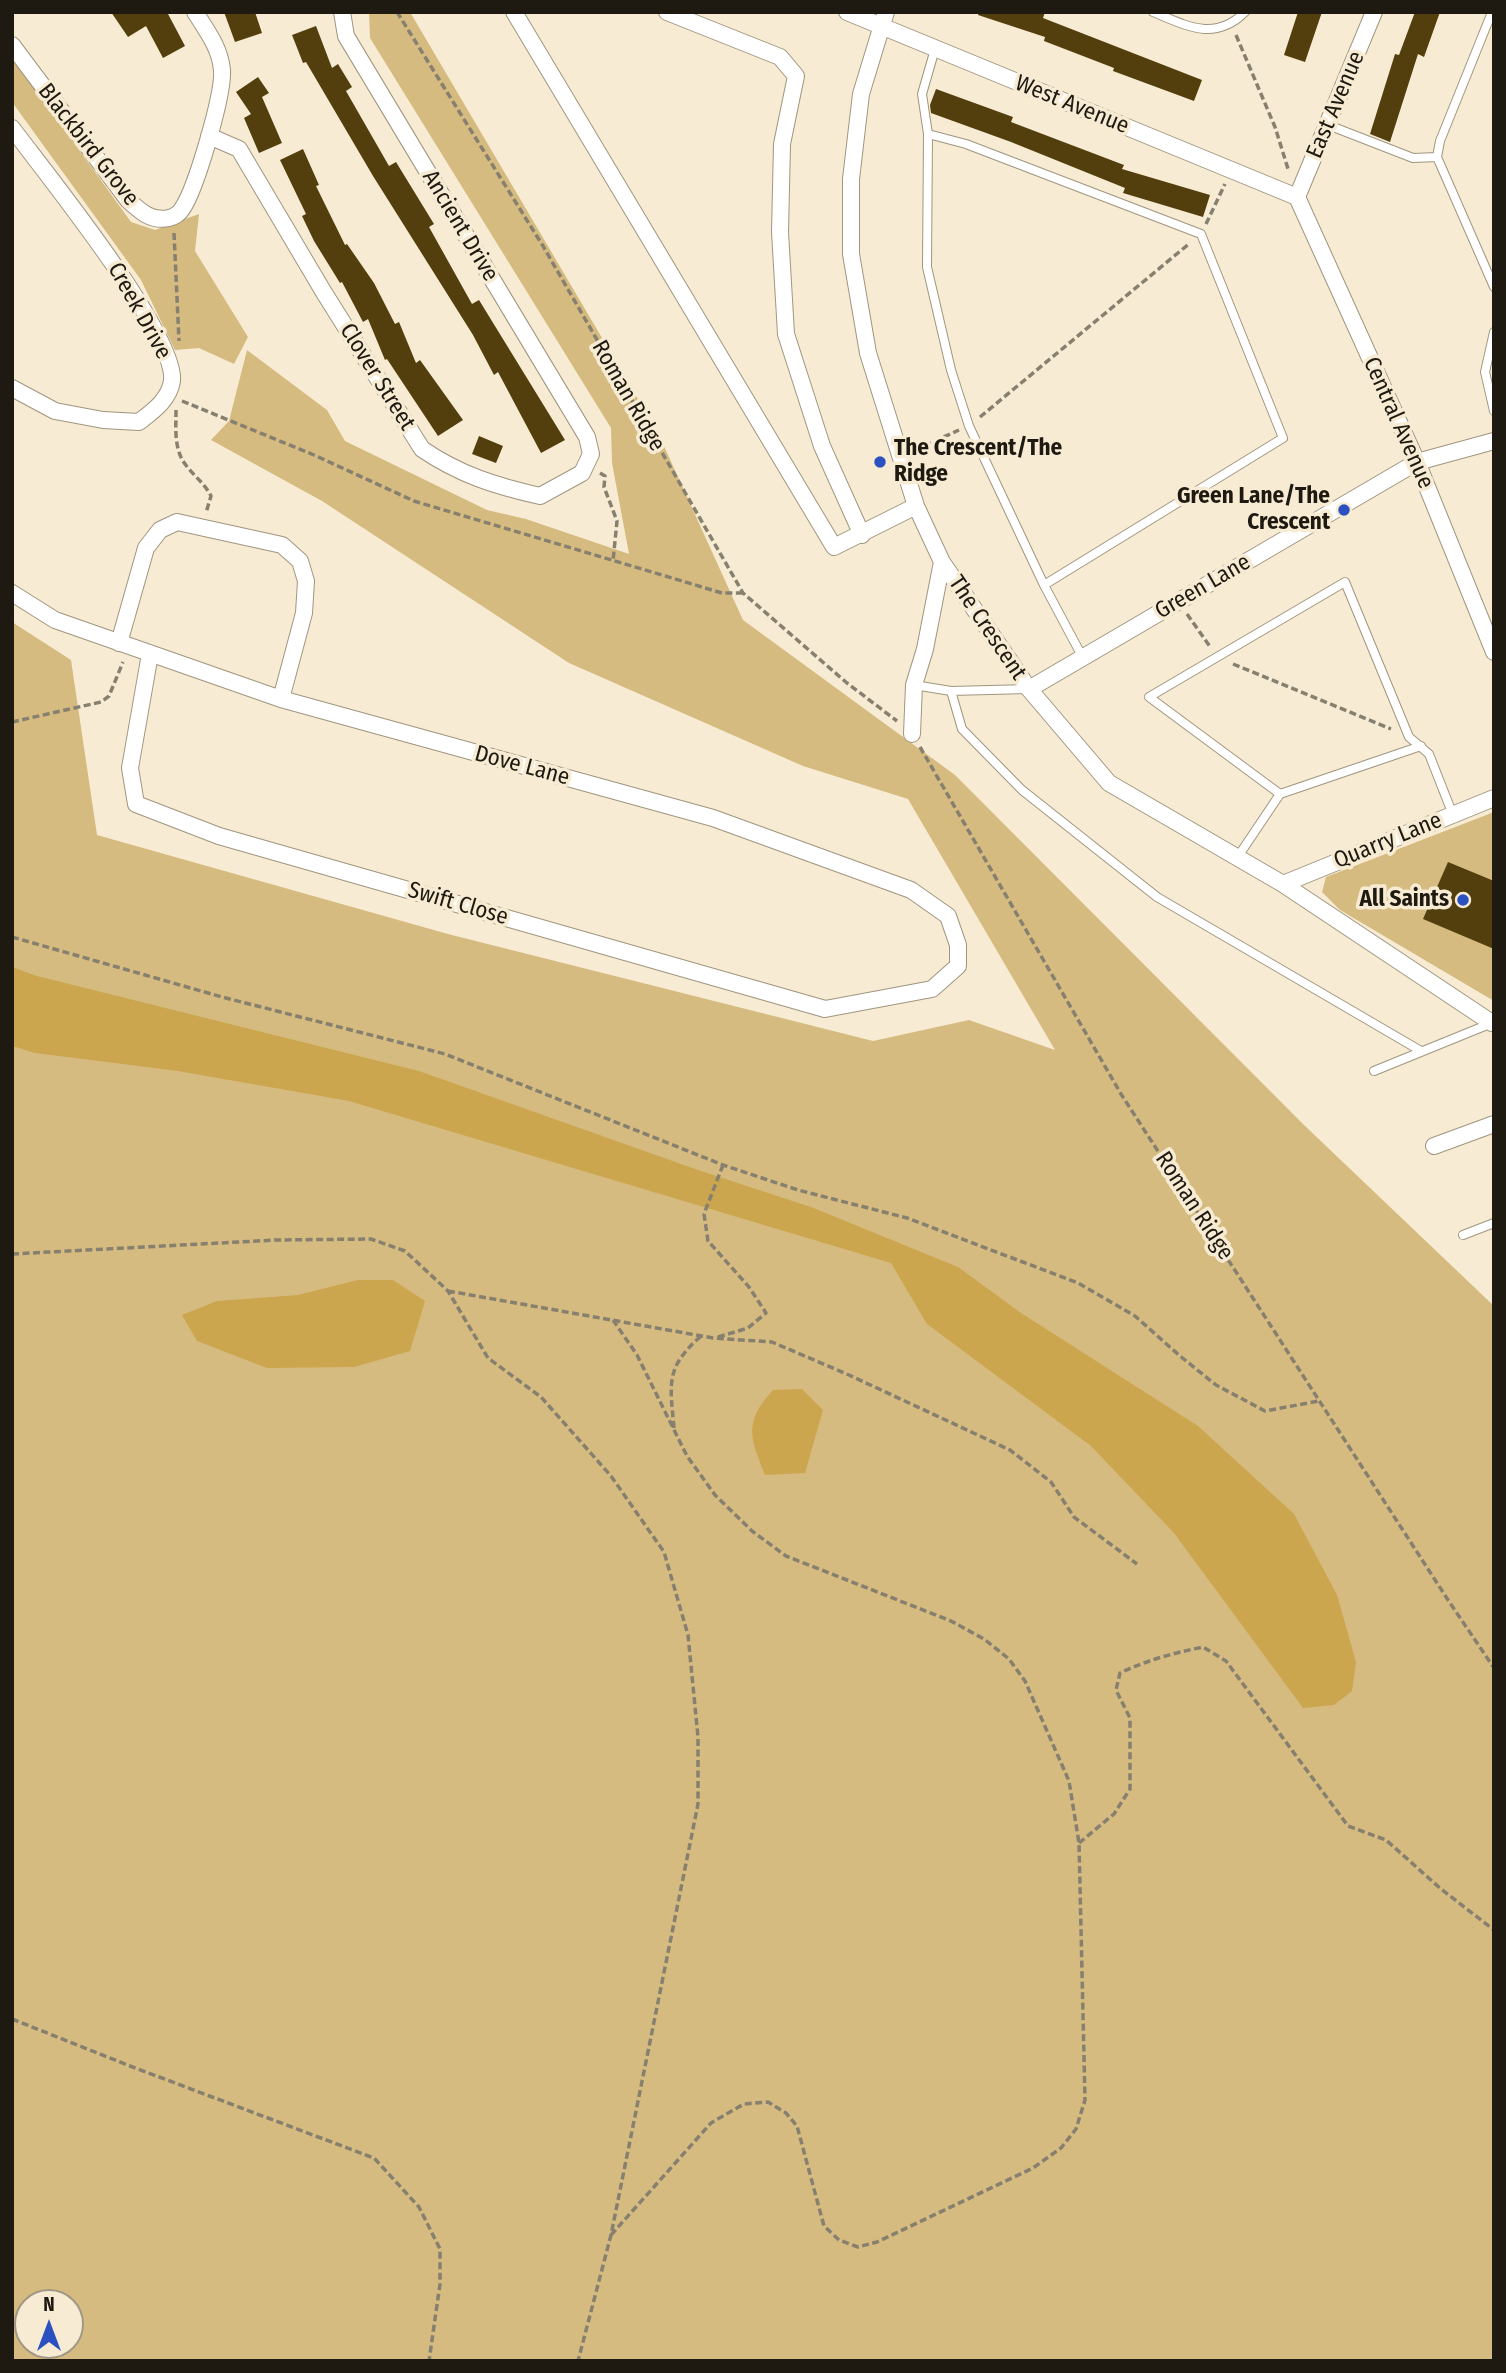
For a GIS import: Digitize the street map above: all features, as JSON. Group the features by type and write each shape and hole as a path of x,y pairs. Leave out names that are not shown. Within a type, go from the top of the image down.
{"street":[{"path":"169,218 181,212 192,191 209,136 223,72 218,50 195,12"},
{"name":"Ancient Drive","path":"342,12 345,36 587,437 591,454 586,464"},
{"path":"514,12 834,547 916,506"},
{"path":"667,12 780,57 796,76 782,144 780,232 786,334 822,446 862,535"},
{"name":"West Avenue","path":"847,12 883,19 935,48 1297,197"},
{"name":"East Avenue","path":"1297,197 1374,12"},
{"name":"The Crescent","path":"883,19 862,94 851,179 851,254 868,353 916,506 942,562 1029,690 1109,783 1283,884 1493,1024"},
{"name":"Blackbird Grove","path":"12,45 128,200 146,217 169,218"},
{"name":"Creek Drive","path":"12,128 108,255 146,315 171,365 172,383 161,404 139,422 103,420 55,411 12,388"},
{"name":"Clover Street","path":"209,136 239,149 323,291 422,449 444,464 495,486 540,496 582,473 586,464"},
{"name":"Central Avenue","path":"1297,197 1417,461 1494,652"},
{"name":"Green Lane","path":"1029,690 1417,461 1494,441"},
{"path":"123,645 146,548 160,530 177,522 282,545 300,561 306,581 304,614 281,699"},
{"path":"912,733 915,685 942,562"},
{"name":"Dove Lane","path":"12,593 55,620 281,699 713,818 911,890 948,916 958,945 958,966 932,989"},
{"name":"Swift Close","path":"150,654 130,768 135,804 219,836 825,1009 932,989"},
{"name":"Quarry Lane","path":"1283,884 1494,798"},
{"path":"1434,1146 1494,1124"}],"lane":[{"path":"1153,12 1200,29 1216,29 1231,24 1245,12"},
{"path":"1492,12 1440,141 1437,157 1494,287"},
{"path":"935,48 922,93 928,134 927,267 951,370 969,426 1044,585 1083,658"},
{"path":"1328,125 1413,158 1437,157"},
{"path":"928,134 966,144 1201,234 1283,438 1044,585"},
{"path":"1494,332 1485,372 1494,411"},
{"path":"1280,793 1149,697 1345,582 1409,737 1429,754 1453,815"},
{"path":"915,685 951,691 1029,690"},
{"path":"951,691 962,729 1022,790 1157,897 1421,1051"},
{"path":"1237,858 1280,793 1420,746"},
{"path":"1374,1071 1493,1024"},
{"path":"1462,1235 1494,1223"}],"path":[{"name":"Roman Ridge","path":"397,12 542,246 743,593 847,683 912,733 1121,1094 1494,1668"},
{"path":"1231,24 1275,127 1297,197"},
{"path":"900,457 969,426 1201,234 1232,170"},
{"path":"169,218 174,234 180,354 171,365"},
{"path":"176,398 314,454 414,501 722,593 743,593"},
{"path":"176,441 181,459 206,486 211,496"},
{"path":"586,464 605,476 604,487 617,521 613,561"},
{"path":"1178,602 1217,657 1409,737"},
{"path":"12,722 82,707 109,696 117,681 123,645"},
{"path":"12,937 235,1000 445,1054 723,1165 798,1190 907,1218 1078,1283 1135,1316 1216,1385 1265,1411 1320,1401"},
{"path":"713,1338 748,1328 766,1314 749,1287 708,1241 705,1214 723,1165"},
{"path":"12,1254 276,1240 371,1239 405,1251 448,1291 488,1359 541,1397 611,1476 664,1552 688,1635 698,1737 698,1804 611,2235 579,2361"},
{"path":"448,1291 713,1338 772,1342 1010,1450 1051,1482 1073,1517 1137,1564"},
{"path":"611,2235 711,2123 744,2104 768,2102 786,2113 797,2126 824,2226 839,2240 858,2247 877,2242 1033,2168 1061,2148 1076,2129 1085,2100 1079,1843 1069,1781 1025,1681 1010,1660 984,1639 951,1621 786,1556 752,1531 715,1495 687,1456 637,1355 613,1320"},
{"path":"674,1430 672,1373 682,1352 701,1336"},
{"path":"1079,1843 1114,1814 1130,1789 1130,1718 1116,1690 1121,1673 1167,1655 1203,1647 1226,1661 1348,1826 1386,1840 1441,1889 1494,1930"},
{"path":"12,2019 374,2158 419,2207 440,2249 440,2284 429,2361"}],"shaded area":[{"path":"369,12 410,12 658,433 743,620 955,775 1304,1125 1494,1306 1494,2361 12,2361 12,622 71,660 97,835 448,934 873,1041 969,1020 1055,1050 908,799 803,766 569,663 322,501 211,440 229,421 247,350 327,410 345,441 487,510 526,519 629,554 612,463 611,428 370,38"},
{"path":"12,57 131,222 155,230 199,214 195,251 248,337 234,364 199,348 175,350 141,280 12,102"},
{"path":"1494,812 1494,1001 1340,910 1322,892 1326,877"},
{"path":"12,967 37,976 419,1071 811,1207 958,1267 1021,1313 1198,1426 1294,1514 1337,1595 1356,1662 1352,1691 1334,1705 1303,1708 1174,1533 1091,1446 927,1324 891,1263 349,1101 178,1071 35,1053 12,1046"},
{"path":"358,1280 393,1280 425,1301 410,1351 354,1367 267,1368 197,1341 182,1315 217,1301 298,1295"},
{"path":"802,1389 823,1410 805,1473 765,1475 753,1440 753,1421 773,1390"}],"building":[{"path":"111,12 167,12 185,46 163,58 146,26 128,37"},
{"path":"224,12 255,12 262,33 235,42"},
{"path":"979,12 1045,12 1043,18 1202,80 1194,101 1113,71 1114,68 1044,41 1045,37 978,15"},
{"path":"1298,12 1322,12 1305,62 1284,55"},
{"path":"1415,12 1440,12 1424,57 1418,54 1390,142 1370,134 1395,54 1399,55"},
{"path":"316,26 332,68 338,64 352,87 346,91 389,166 396,162 434,224 429,227 472,304 479,300 565,440 541,453 498,372 494,375 473,335 373,176 306,62 303,63 292,35"},
{"path":"258,77 269,93 262,97 282,143 259,153 244,118 251,114 236,92"},
{"path":"936,89 1013,117 1011,122 1124,165 1122,169 1210,195 1203,217 1123,193 1125,188 931,113 930,105"},
{"path":"303,149 319,185 316,186 345,245 347,244 374,283 395,324 399,322 416,363 420,360 463,420 438,436 387,359 385,360 368,319 363,322 302,216 306,214 280,160"},
{"path":"479,436 503,446 496,463 472,454"},
{"name":"All Saints","path":"1448,862 1494,881 1494,949 1423,919"}],"place":[{"name":"The Crescent/The Ridge","path":"880,462"},
{"name":"Green Lane/The Crescent","path":"1344,510"},
{"name":"All Saints","path":"1463,900"}]}
